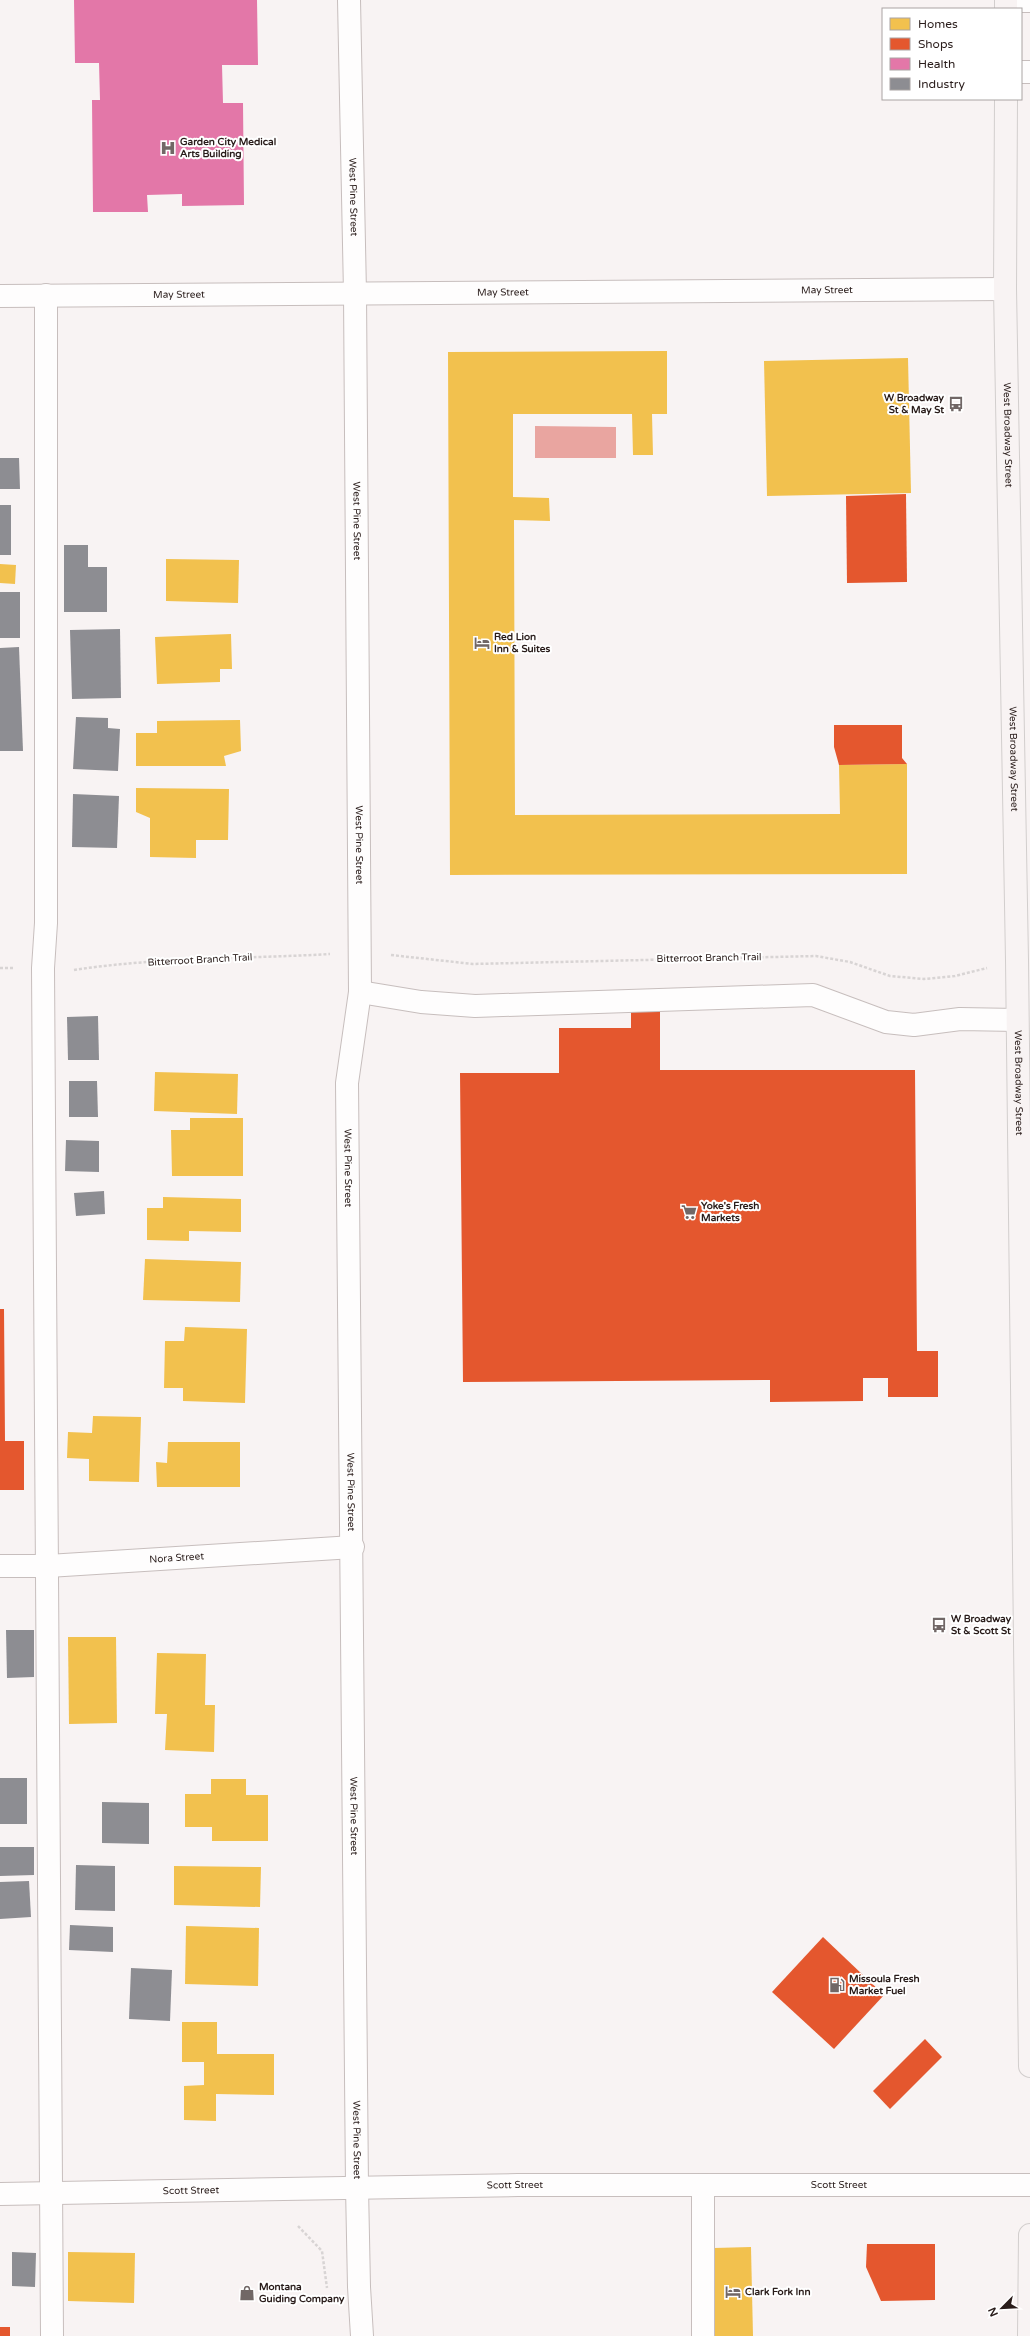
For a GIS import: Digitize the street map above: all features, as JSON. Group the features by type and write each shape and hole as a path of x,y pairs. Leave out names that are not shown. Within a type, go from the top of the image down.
{"main road":[{"name":"West Broadway Street","path":"1006,100 1005,288 1017,960 1030,2066"},
{"path":"1030,2235 1030,2336"}],"street":[{"name":"West Pine Street","path":"349,0 355,293 358,952 360,992 347,1083 353,1547 357,2187 359,2287 362,2336"},
{"path":"1006,4 1030,2"},
{"name":"May Street","path":"0,296 1005,288"},
{"path":"46,295 46,923 43,968 52,2336"},
{"path":"360,992 421,1002 475,1006 813,995 886,1022 914,1025 960,1019 1017,1020"},
{"name":"Nora Street","path":"0,1566 48,1566 353,1547"},
{"path":"703,2185 703,2336"},
{"name":"Scott Street","path":"0,2194 357,2187 1030,2185"}],"path":[{"name":"Bitterroot Branch Trail","path":"43,968 67,971 104,965 178,960 358,952"},
{"name":"Bitterroot Branch Trail","path":"397,956 473,964 816,956 850,962 890,976 924,979 955,976 1017,960"},
{"path":"298,2226 322,2251 327,2290"}],"shaded area":[{"path":"535,426 616,427 616,458 535,458"}],"building: Homes":[{"name":"Red Lion Inn & Suites","path":"667,351 667,414 652,414 653,455 633,455 632,414 513,414 513,497 549,498 550,521 514,520 515,815 840,814 839,765 907,764 907,874 450,875 448,352"},
{"path":"908,358 911,493 767,496 764,361"},
{"path":"166,559 239,560 238,603 166,601"},
{"path":"0,564 16,565 15,584 0,583"},
{"path":"231,634 232,669 220,669 220,682 157,684 155,637"},
{"path":"240,720 241,751 224,756 226,766 136,766 136,733 157,733 157,721"},
{"path":"136,788 229,789 228,840 196,840 196,858 150,857 150,818 136,812"},
{"path":"155,1072 238,1074 237,1114 154,1111"},
{"path":"190,1118 243,1118 243,1176 172,1176 171,1130 190,1130"},
{"path":"163,1197 241,1199 241,1232 189,1231 189,1241 147,1240 147,1208 163,1208"},
{"path":"145,1259 241,1262 240,1302 143,1300"},
{"path":"185,1327 247,1329 245,1403 183,1401 183,1388 164,1388 165,1341 184,1341"},
{"path":"93,1416 141,1417 139,1482 89,1481 89,1459 67,1458 68,1432 92,1433"},
{"path":"168,1442 240,1442 240,1487 157,1487 156,1462 167,1463"},
{"path":"68,1637 116,1637 117,1723 69,1724"},
{"path":"157,1653 206,1654 205,1705 215,1705 214,1752 165,1750 167,1714 155,1714"},
{"path":"211,1779 246,1779 246,1795 268,1795 268,1841 212,1841 212,1827 185,1827 185,1794 211,1794"},
{"path":"174,1866 261,1867 260,1907 174,1905"},
{"path":"186,1926 259,1928 258,1986 185,1984"},
{"path":"182,2022 217,2022 217,2054 274,2054 274,2095 216,2094 216,2121 184,2120 184,2086 204,2085 204,2062 182,2062"},
{"name":"Clark Fork Inn","path":"751,2247 753,2336 715,2336 714,2248"},
{"path":"68,2252 135,2253 134,2303 68,2301"}],"building: Shops":[{"path":"906,494 907,582 847,583 846,496"},
{"path":"834,725 902,725 902,758 907,764 839,765 834,747"},
{"name":"Yoke's Fresh Markets","path":"660,1004 660,1070 915,1070 917,1351 938,1351 938,1397 888,1397 888,1378 863,1378 863,1401 770,1402 770,1380 463,1382 460,1073 559,1073 559,1028 631,1028 631,1005"},
{"path":"0,1309 4,1309 5,1441 24,1441 24,1490 0,1490"},
{"path":"823,1937 884,1995 834,2049 772,1992"},
{"path":"925,2039 942,2057 890,2109 873,2091"},
{"path":"867,2244 935,2244 935,2300 881,2301 866,2267"},
{"path":"0,2327 10,2327 10,2336 0,2336"}],"building: Health":[{"name":"Garden City Medical Arts Building","path":"74,0 257,0 258,65 222,65 223,103 243,103 244,205 182,206 182,194 147,195 148,212 93,212 92,100 100,100 99,63 75,63"}],"building: Industry":[{"path":"0,458 19,458 20,489 0,489"},
{"path":"0,505 11,505 11,555 0,555"},
{"path":"64,545 88,545 88,567 107,567 107,612 64,612"},
{"path":"0,592 20,592 20,638 0,638"},
{"path":"120,629 121,698 72,699 70,630"},
{"path":"19,647 23,751 0,751 0,648"},
{"path":"76,717 108,718 108,728 120,729 118,771 73,769"},
{"path":"73,794 119,796 117,848 72,847"},
{"path":"98,1016 99,1060 68,1060 67,1017"},
{"path":"69,1081 97,1081 98,1117 69,1117"},
{"path":"66,1140 99,1141 99,1172 65,1171"},
{"path":"104,1191 105,1214 76,1216 74,1193"},
{"path":"6,1630 34,1630 34,1677 7,1678"},
{"path":"0,1778 27,1778 27,1824 0,1824"},
{"path":"102,1802 149,1803 149,1844 102,1843"},
{"path":"0,1847 34,1847 34,1875 0,1876"},
{"path":"76,1865 115,1866 115,1911 75,1910"},
{"path":"29,1881 31,1917 0,1919 0,1882"},
{"path":"70,1925 113,1927 113,1952 69,1950"},
{"path":"131,1968 172,1970 170,2021 129,2019"},
{"path":"12,2252 36,2253 35,2287 12,2286"}],"place":[{"name":"Garden City Medical Arts Building","path":"168,148"},
{"name":"W Broadway St & May St","path":"956,404"},
{"name":"Red Lion Inn & Suites","path":"482,643"},
{"name":"Yoke's Fresh Markets","path":"689,1212"},
{"name":"W Broadway St & Scott St","path":"939,1625"},
{"name":"Missoula Fresh Market Fuel","path":"837,1985"},
{"name":"Clark Fork Inn","path":"733,2292"},
{"name":"Montana Guiding Company","path":"247,2293"}]}
